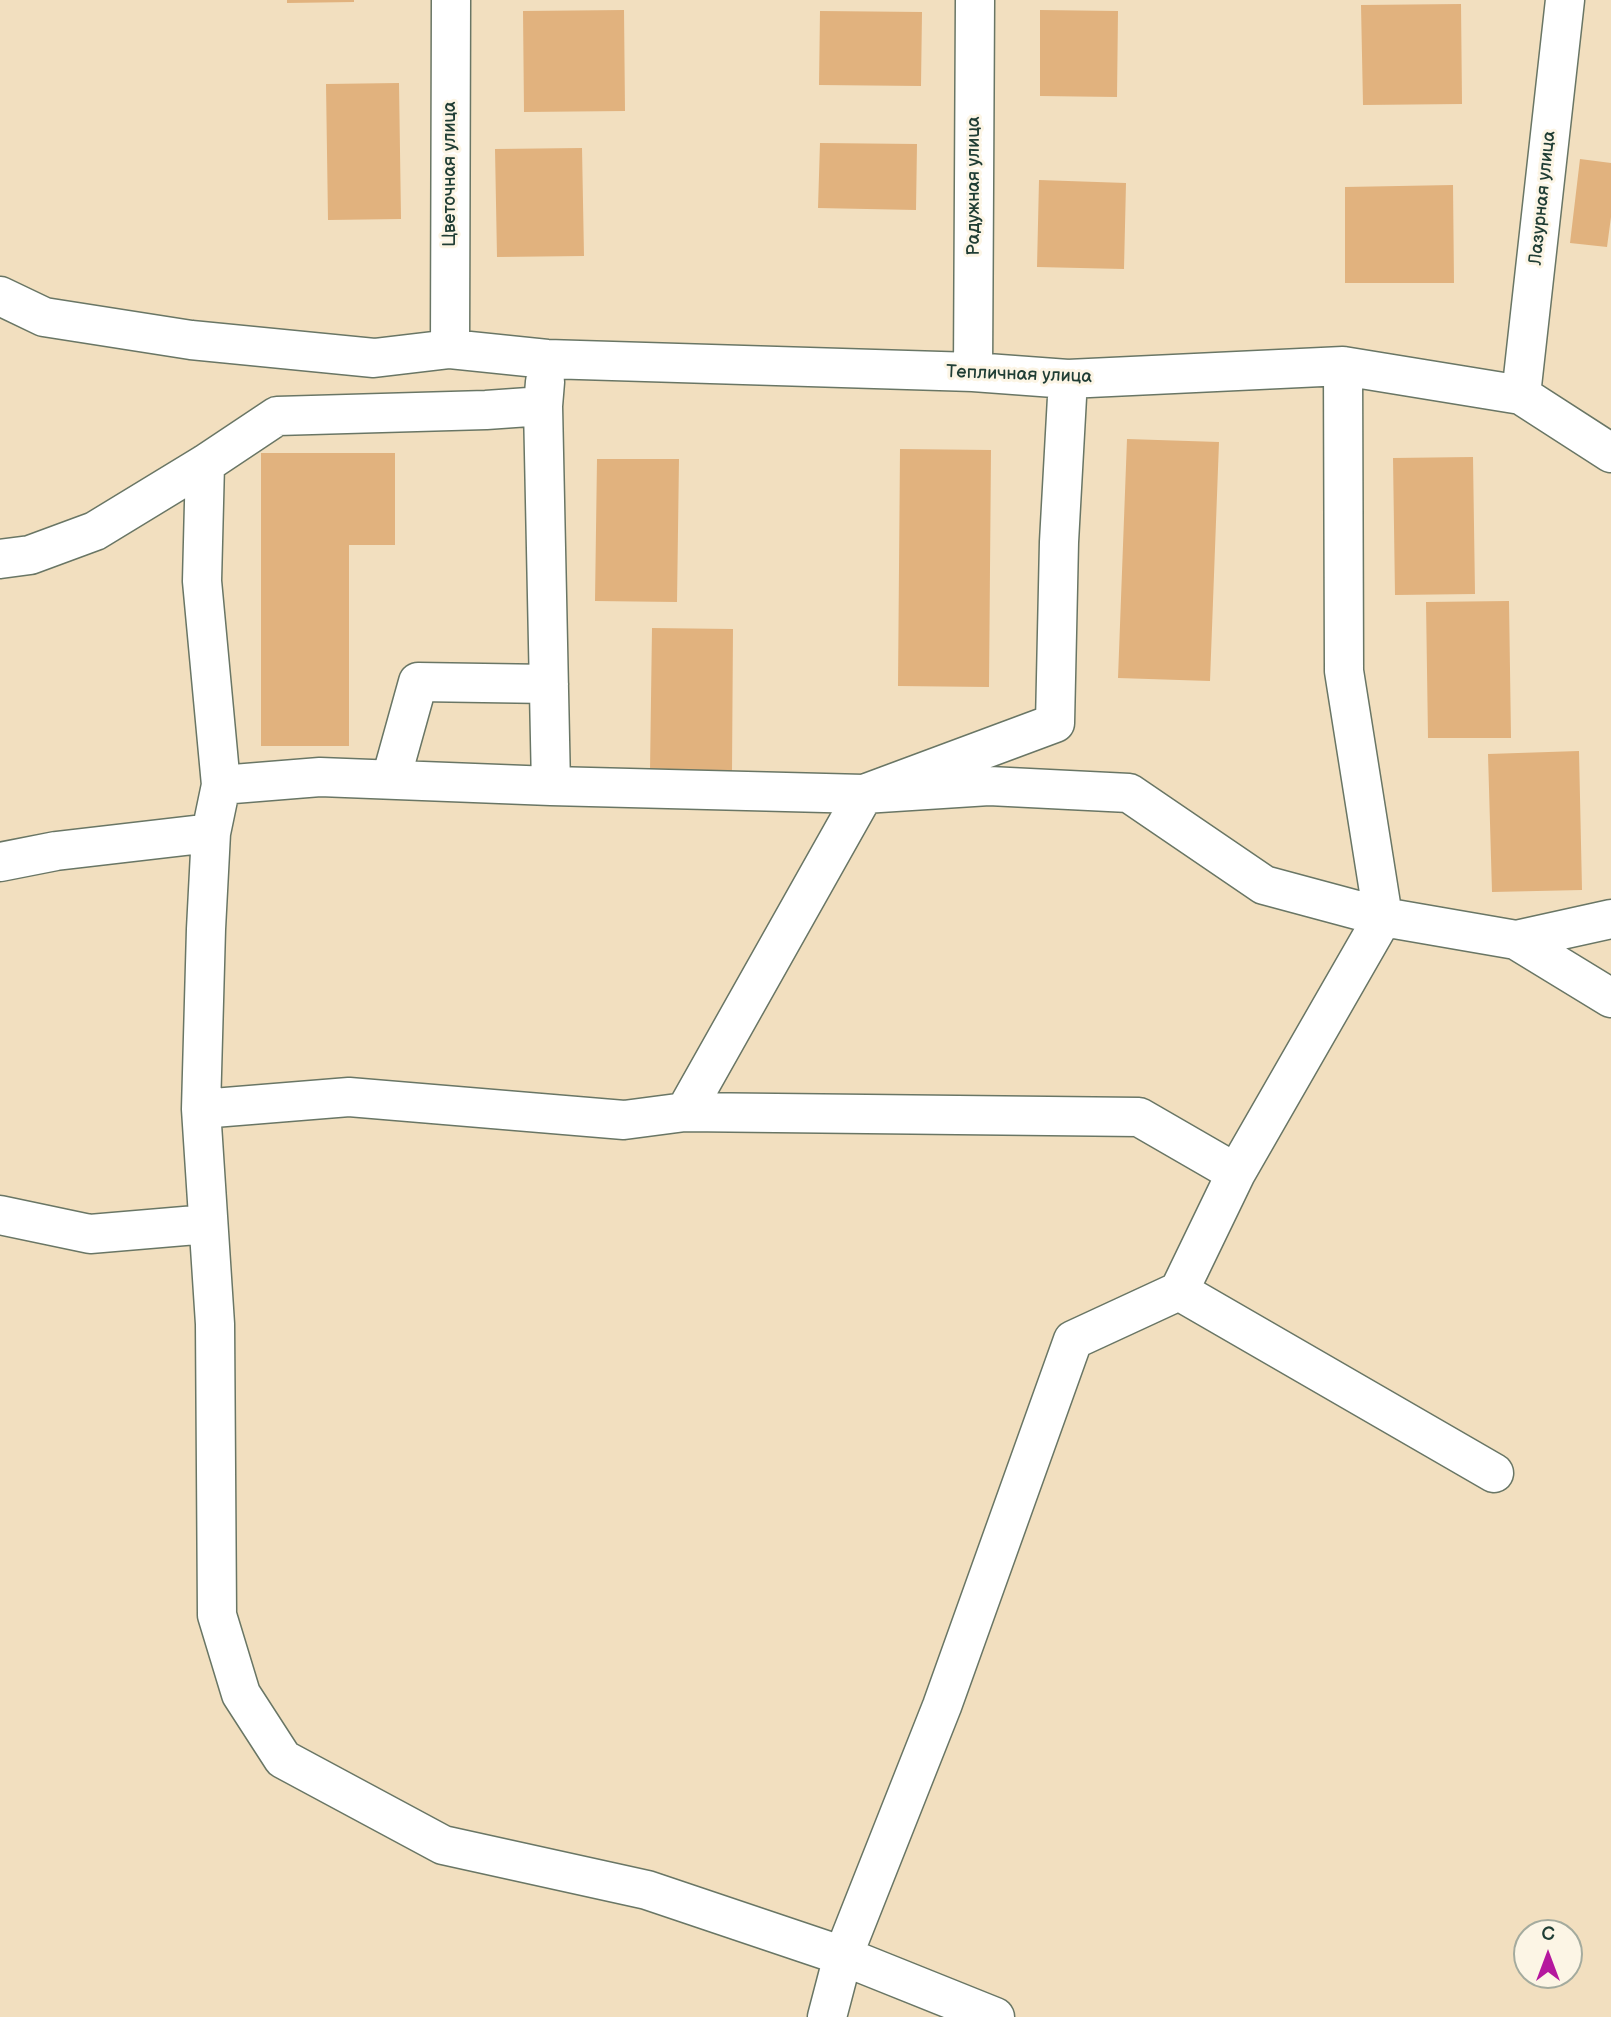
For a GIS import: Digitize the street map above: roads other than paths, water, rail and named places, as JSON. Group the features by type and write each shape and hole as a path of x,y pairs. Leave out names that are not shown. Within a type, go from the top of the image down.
{"street":[{"name":"Цветочная улица","path":"450,348 451,0"},
{"name":"Радужная улица","path":"973,373 975,0"},
{"name":"Лазурная улица","path":"1521,395 1565,0"},
{"name":"Тепличная улица","path":"0,296 44,317 191,340 374,358 450,348 547,359 973,373 1068,379 1343,366 1521,395 1611,453"},
{"path":"547,359 543,406 551,786"},
{"path":"827,2017 843,1956 942,1706 1073,1340 1179,1291 1236,1173 1382,917 1344,670 1343,366"},
{"path":"685,1112 864,794 1055,723 1059,542 1068,379"},
{"path":"0,559 30,555 94,531 205,464 277,416 543,406"},
{"path":"205,464 202,581 221,785 211,833 201,1109 215,1324 217,1615 241,1694 283,1759 443,1845 647,1890 843,1956 995,2017"},
{"path":"391,779 418,682 549,684"},
{"path":"221,785 320,777 864,794 989,786 1129,793 1264,885 1382,917 1516,940 1611,998"},
{"path":"0,862 56,851 211,833"},
{"path":"1516,940 1611,919"},
{"path":"201,1109 349,1097 624,1120 685,1112 1139,1117 1236,1173"},
{"path":"0,1215 90,1234 208,1224"},
{"path":"1179,1291 1494,1474"}]}
